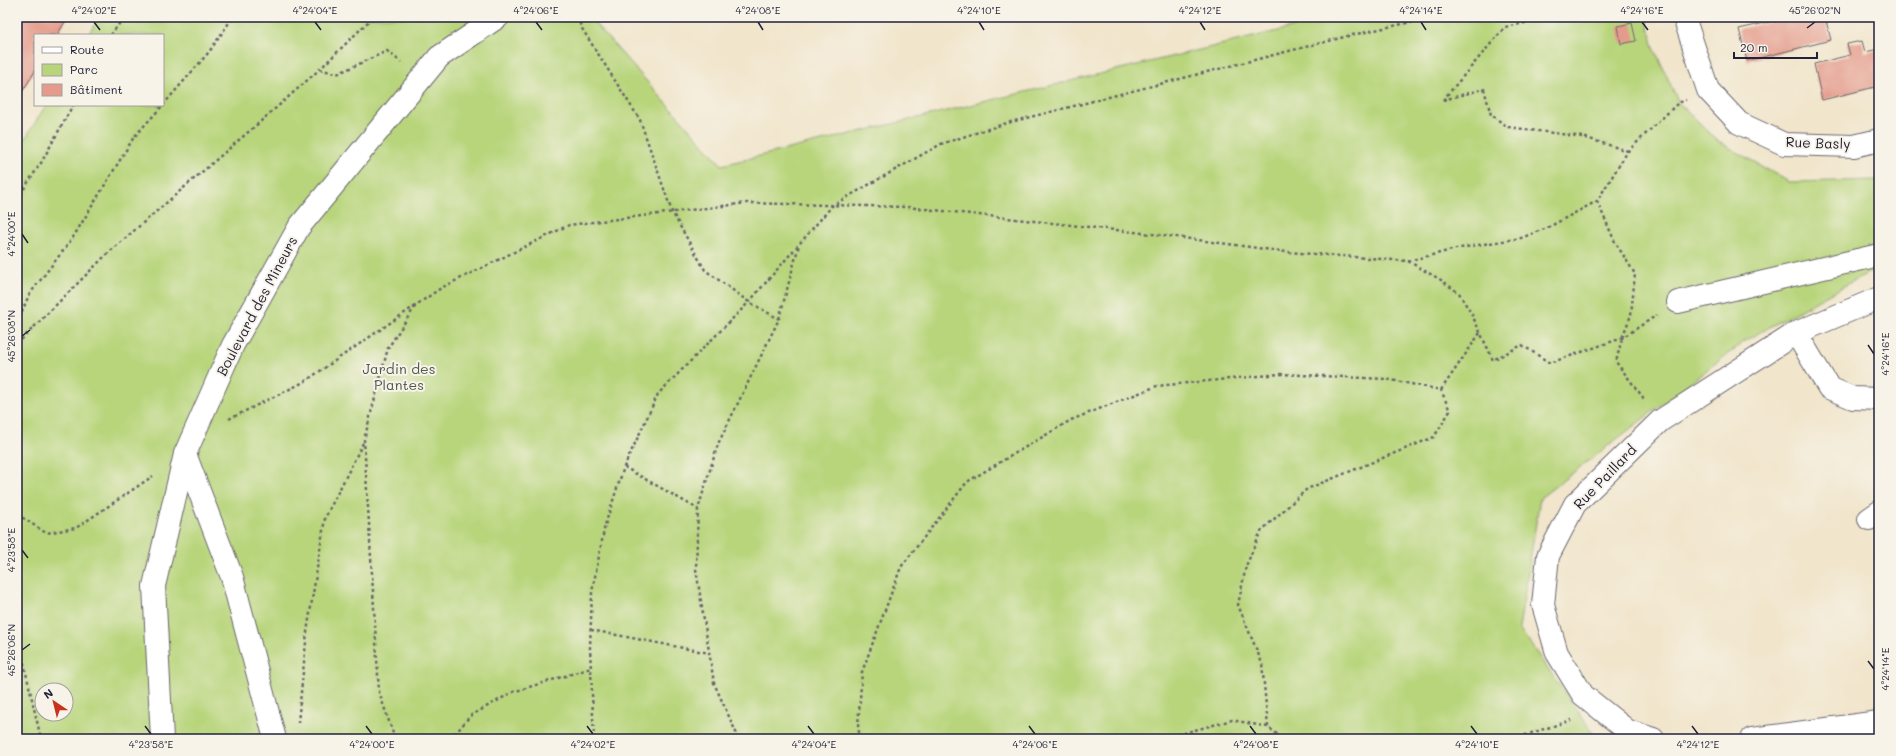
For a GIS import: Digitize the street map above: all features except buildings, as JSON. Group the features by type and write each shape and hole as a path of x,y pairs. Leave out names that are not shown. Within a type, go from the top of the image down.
{"street":[{"name":"Boulevard des Mineurs","path":"162,739 154,586 185,454 233,345 299,228 439,57 498,17"},
{"name":"Rue Basly","path":"1684,17 1708,90 1739,123 1784,144 1854,146 1879,140"},
{"path":"1678,302 1879,255"},
{"name":"Rue Paillard","path":"1653,739 1628,731 1583,695 1557,653 1543,605 1548,556 1575,504 1660,420 1796,334 1879,298"},
{"path":"1796,334 1829,388 1853,398 1879,399"},
{"path":"185,454 232,577 275,739"},
{"path":"1752,739 1879,722"}],"path":[{"path":"112,34 124,17"},
{"path":"164,104 209,52 233,17"},
{"path":"17,344 107,254 320,69 373,17"},
{"path":"578,17 581,27 640,120 672,212 705,270 749,302 779,319"},
{"path":"594,739 591,668 592,592 605,525 624,467 658,394 749,302 833,205 941,144 999,125 1352,35 1434,17"},
{"path":"1554,17 1505,27 1443,100 1484,89 1490,115 1508,127 1583,137 1628,151"},
{"path":"320,69 337,74 387,51 422,78"},
{"path":"224,423 304,382 440,288 569,225 748,203 907,207 1287,252 1408,260 1460,248 1521,238 1547,228 1597,201 1628,151 1678,103 1708,90"},
{"path":"17,199 41,163 72,106"},
{"path":"17,322 29,295 72,239 134,138 162,106"},
{"path":"1597,201 1615,242 1635,274 1631,315 1622,338 1616,362 1660,420"},
{"path":"739,739 714,683 696,569 698,509 718,444 779,319 799,245"},
{"path":"1408,260 1459,293 1472,315 1493,360 1522,345 1550,363 1622,338 1678,302"},
{"path":"298,724 307,632 324,518 364,440 388,348 417,304"},
{"path":"1441,390 1480,334"},
{"path":"860,739 858,726 862,672 901,567 968,482 980,474 1071,420 1157,386 1280,374 1386,380 1441,390"},
{"path":"1268,727 1262,663 1238,605 1246,566 1261,531 1307,489 1434,437 1450,411 1441,390"},
{"path":"364,440 379,692 395,739"},
{"path":"18,516 46,533 76,528 185,454"},
{"path":"624,467 698,509"},
{"path":"17,502 17,602"},
{"path":"591,630 709,653"},
{"path":"17,633 40,739"},
{"path":"451,739 470,716 513,692 591,668"},
{"path":"1513,739 1602,710"},
{"path":"1172,739 1180,734 1232,720 1268,727 1284,739"}],"green space":[{"name":"Jardin des Plantes","path":"99,17 589,17 722,165 1336,17 1646,17 1654,48 1679,103 1718,141 1789,182 1879,180 1879,267 1746,340 1540,498 1519,628 1596,737 1604,739 17,739 17,152 45,106 164,106 164,34 89,34"}]}
